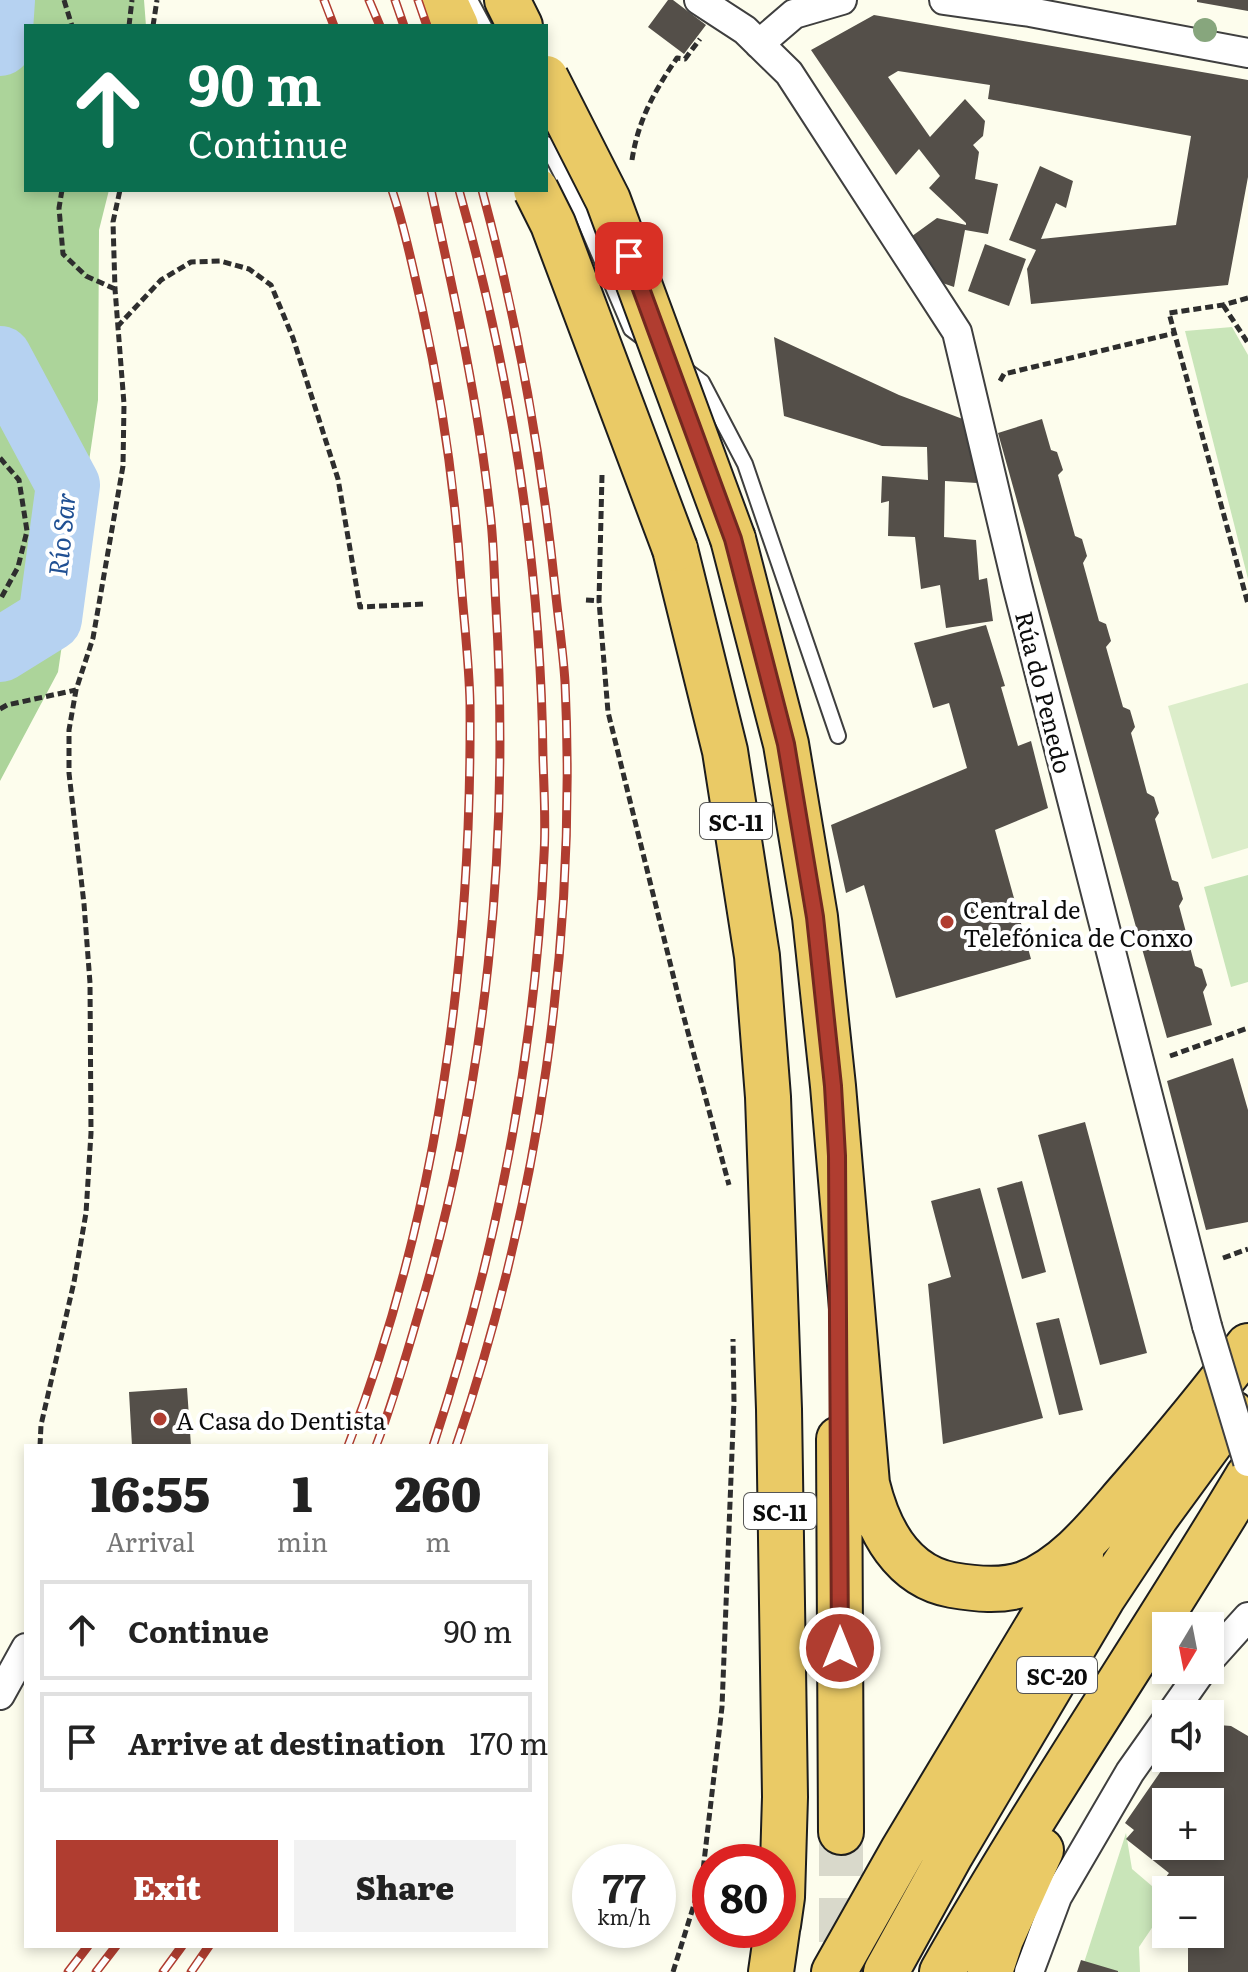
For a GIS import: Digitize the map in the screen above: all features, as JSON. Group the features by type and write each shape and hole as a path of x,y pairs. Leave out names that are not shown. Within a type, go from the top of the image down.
{"highway":[{"path":"444,0 455,24"},
{"path":"507,0 519,24"},
{"name":"SC-11","path":"548,82 608,200 733,539 786,744 815,917 833,1086 837,1156 841,1832"},
{"name":"SC-11","path":"537,192 553,224 675,549 725,751 757,956 768,1097 779,1409 784,1844"},
{"path":"837,1156 867,1484 884,1534 919,1573 943,1583 972,1589 1001,1589 1024,1583 1049,1569 1095,1531 1185,1428 1248,1346"},
{"path":"1185,1428 1248,1378"},
{"name":"SC-20","path":"886,1972 951,1854 1103,1597 1156,1517 1248,1391"},
{"name":"SC-20","path":"942,1972 997,1876 1248,1476"},
{"name":"SC-20","path":"834,1972 903,1850 1095,1531"},
{"path":"990,1972 1031,1869 1075,1788 1076,1748"},
{"name":"SC-11","path":"771,1972 775,1948"}],"street":[{"path":"759,44 794,14 842,0"},
{"path":"944,0 1031,6 1248,53"},
{"name":"Rúa do Penedo","path":"709,6 745,30 789,73 957,332 1017,585 1207,1326 1248,1462"},
{"path":"1224,1644 1248,1617"},
{"path":"0,1695 24,1652"},
{"path":"1029,1972 1057,1897 1130,1772 1152,1741"}],"lane":[{"path":"470,0 483,24"},
{"path":"548,148 581,212 631,329 702,382 745,464 838,736"}],"path":[{"path":"64,0 71,24"},
{"path":"129,24 132,0"},
{"path":"153,24 157,0"},
{"path":"631,165 639,129 654,92 677,58 685,59 709,6"},
{"path":"62,192 59,208 63,254 86,276 115,289"},
{"path":"40,1444 43,1413 74,1282 86,1213 91,1133 90,983 69,773 69,730 76,690 93,638 123,466 124,404 113,222 120,192"},
{"path":"117,327 161,280 191,262 220,261 249,269 271,285 293,338 338,479 360,607 424,604"},
{"path":"1248,298 1169,313 1245,581 1248,604"},
{"path":"1223,305 1248,343"},
{"path":"995,389 1004,374 1175,333"},
{"path":"0,458 19,480 27,531 18,567 0,600"},
{"path":"603,467 599,601 608,712 731,1193"},
{"path":"586,600 599,601"},
{"path":"0,709 76,690"},
{"path":"1141,1066 1247,1026"},
{"path":"673,1972 702,1879 722,1707 734,1401 733,1327"}],"green space":[{"path":"0,0 144,0 146,24 24,24 24,192 108,192 99,230 98,400 58,672 0,781"},
{"path":"1232,327 1248,355 1248,579 1185,331"},
{"path":"1248,683 1248,848 1212,859 1168,706"},
{"path":"1248,875 1248,982 1231,987 1204,887"},
{"path":"1126,1833 1132,1869 1152,1886 1152,1928 1139,1947 1140,1972 1081,1972"}],"building":[{"path":"668,0 673,0 706,25 684,54 648,27"},
{"path":"1248,0 1248,11 1197,2"},
{"path":"874,15 1248,80 1248,177 1228,285 1031,304 1027,269 1036,250 1009,240 1040,166 1073,181 1066,208 1056,203 1041,239 1176,225 1191,136 988,99 990,85 898,71 888,77 930,137 965,99 985,121 983,136 973,145 979,152 975,179 998,184 988,234 965,230 954,287 934,280 908,239 937,218 966,223 929,188 940,176 919,149 896,175 811,50"},
{"path":"985,244 1026,259 1009,306 968,291"},
{"path":"774,337 899,395 968,421 977,483 945,481 944,537 976,540 979,580 987,578 993,621 946,628 940,585 921,589 915,537 888,536 889,501 881,503 882,476 928,480 927,447 882,446 784,416"},
{"path":"1042,419 1051,450 1057,452 1063,470 1058,475 1075,536 1082,539 1087,556 1083,563 1099,621 1106,624 1111,641 1106,647 1123,707 1130,710 1135,727 1131,733 1147,793 1154,797 1159,813 1155,819 1172,880 1178,882 1183,899 1179,906 1195,966 1202,969 1207,985 1203,992 1212,1025 1167,1038 998,433"},
{"path":"986,625 1005,686 1001,687 1018,746 1031,741 1048,808 995,830 1031,959 896,998 864,885 846,893 831,825 967,768 949,703 933,708 914,643"},
{"path":"1233,1058 1248,1110 1248,1222 1206,1230 1167,1081"},
{"path":"1085,1122 1147,1353 1100,1365 1038,1135"},
{"path":"1022,1181 1046,1272 1022,1279 997,1188"},
{"path":"980,1188 1043,1418 943,1444 928,1284 951,1277 931,1201"},
{"path":"1059,1318 1083,1410 1059,1415 1036,1323"},
{"name":"A Casa do Dentista","path":"187,1388 191,1444 132,1444 129,1392"},
{"path":"1224,1725 1248,1736 1248,1972 1188,1972 1188,1948 1224,1948 1224,1876 1167,1876 1169,1873 1153,1860 1224,1860 1224,1788 1152,1788 1152,1860 1126,1839 1134,1830 1125,1823 1160,1772 1224,1772"},
{"path":"1081,1960 1118,1971 1118,1972 1077,1972"}],"waterway":[{"name":"Río Sar","path":"0,44 3,0"},
{"name":"Río Sar","path":"0,358 68,485 50,619 0,650"}],"tunnel":[{"path":"841,1832 841,1972"}],"railway":[{"path":"324,0 333,24"},
{"path":"369,0 379,24"},
{"path":"395,0 403,24"},
{"path":"418,0 426,24"},
{"path":"349,1444 406,1266 427,1174 456,987 465,892 469,798 470,703 451,478 429,342 393,192"},
{"path":"377,1444 419,1312 462,1139 477,1052 496,875 500,697 491,524 472,390 431,192"},
{"path":"434,1444 476,1301 509,1155 532,1006 545,831 536,615 520,472 494,330 460,192"},
{"path":"457,1444 510,1260 530,1165 558,973 565,876 567,779 564,670 543,486 517,337 483,192"},
{"path":"68,1972 86,1948"},
{"path":"96,1972 114,1948"},
{"path":"163,1972 181,1948"},
{"path":"191,1972 208,1948"}],"place":[{"name":"Central de Telefónica de Conxo","path":"947,922"},
{"name":"A Casa do Dentista","path":"160,1419"}],"route":[{"path":"629,256 733,539 786,744 815,917 833,1086 837,1156 840,1648"}]}
